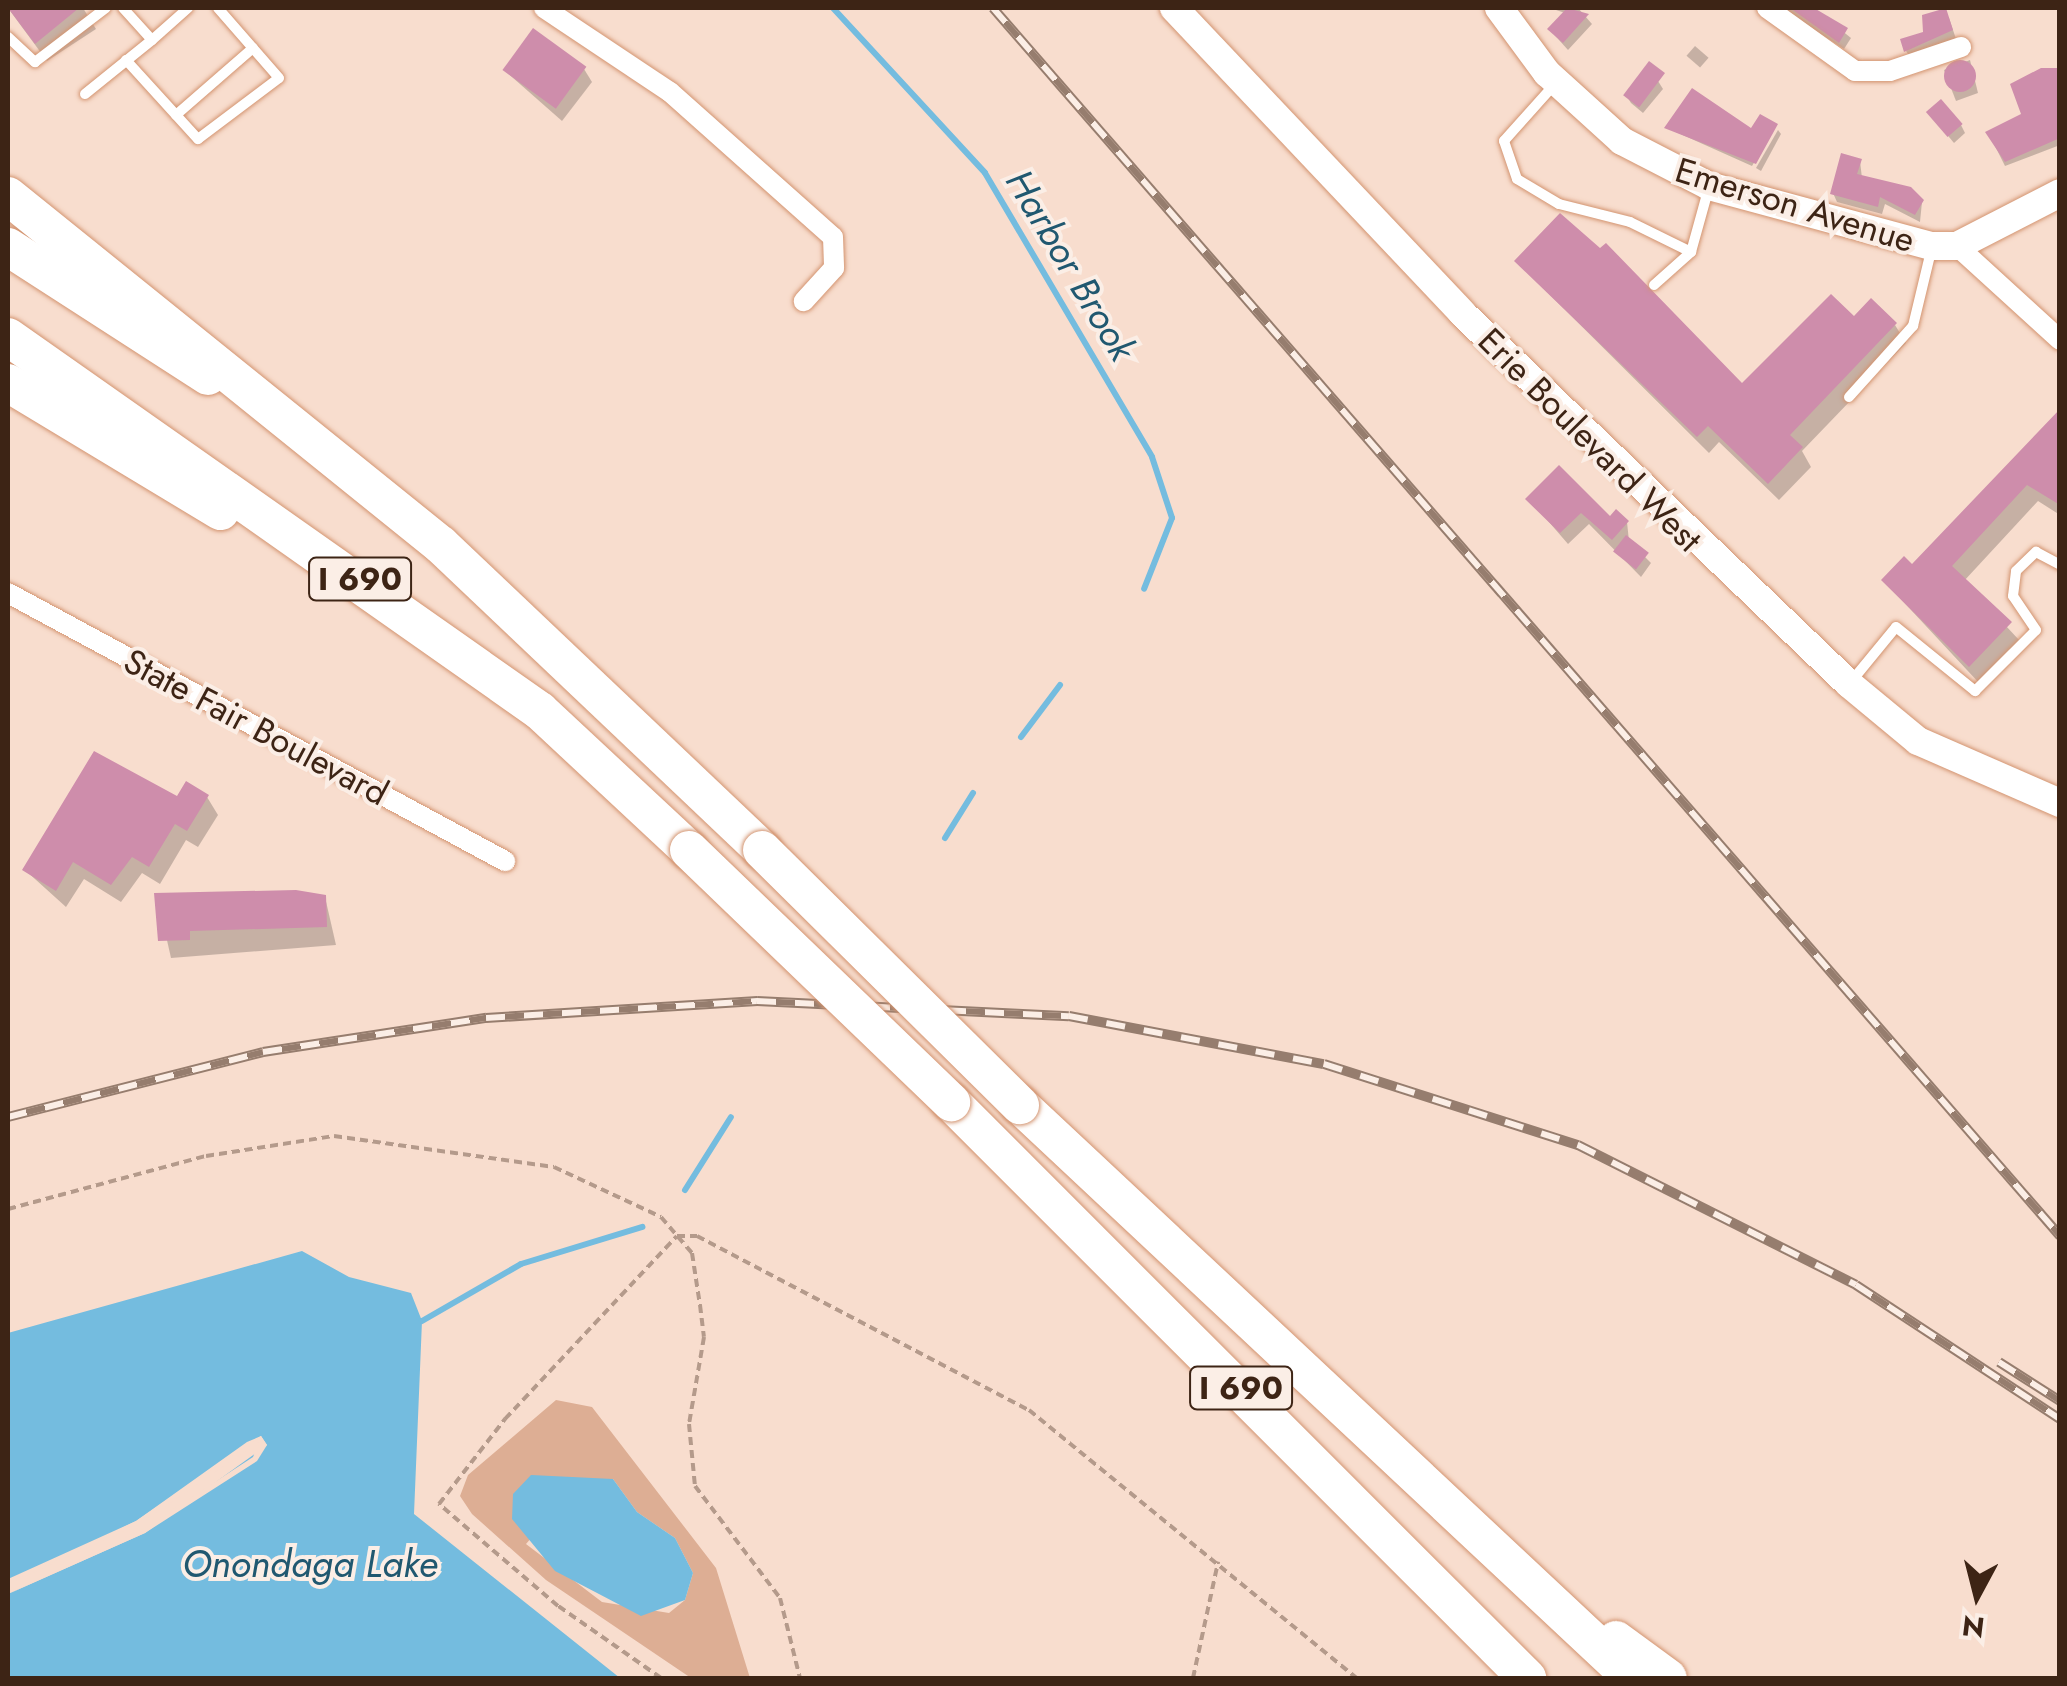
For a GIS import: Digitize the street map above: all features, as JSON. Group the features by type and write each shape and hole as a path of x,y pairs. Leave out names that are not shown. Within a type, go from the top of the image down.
{"highway":[{"path":"8,196 181,326 343,468"},
{"name":"I 690","path":"8,247 343,468 528,624 1020,1105 1632,1678"},
{"name":"I 690","path":"8,337 414,616 540,711 951,1102 1527,1678"},
{"path":"8,383 414,616"},
{"path":"1505,1560 1668,1678"}],"main road":[{"name":"Erie Boulevard West","path":"1174,8 1556,407 1849,684 1918,741 2060,803"},
{"name":"Emerson Avenue","path":"1499,8 1558,82 1622,141 1709,186 1944,246"},
{"path":"1944,246 2060,193"}],"street":[{"path":"544,8 670,92 833,237 834,268 804,301"},
{"path":"1767,8 1855,70 1890,71 1961,47"},
{"name":"Emerson Avenue","path":"1944,246 2060,340"},
{"name":"State Fair Boulevard","path":"8,593 505,861"}],"lane":[{"path":"8,36 35,62 106,8"},
{"path":"123,8 152,40"},
{"path":"85,94 188,8"},
{"path":"126,60 198,139 279,78 218,8"},
{"path":"176,115 254,48"},
{"path":"1558,82 1504,141 1518,179 1559,204 1630,222 1691,252"},
{"path":"1654,286 1691,252 1709,186"},
{"path":"1849,397 1913,326 1944,246"},
{"path":"1849,684 1896,627 1975,691 2036,630 2013,596 2016,572 2036,552 2060,564"}],"path":[{"path":"8,1209 206,1156 334,1136 514,1160 590,1179 678,1236 692,1253 704,1337 689,1424 696,1486 780,1598 800,1678"},
{"path":"661,1678 558,1606 439,1504 505,1419 678,1236 697,1236 978,1378 1218,1561 1356,1678"},
{"path":"1193,1678 1218,1561"}],"shaded area":[{"path":"556,1400 592,1407 716,1568 750,1678 691,1678 546,1580 472,1514 460,1496 468,1475","holes":["582,1479 613,1479 637,1512 675,1538 693,1573 685,1600 669,1613 602,1602 526,1544"]}],"water":[{"name":"Onondaga Lake","path":"302,1251 349,1277 411,1293 422,1321 414,1514 620,1678 8,1678 8,1594 145,1533 267,1445 261,1436 247,1442 136,1521 8,1579 8,1333"},
{"path":"531,1475 613,1479 637,1512 675,1538 693,1573 685,1600 641,1616 555,1571 512,1519 513,1494"}],"pier":[{"path":"261,1436 267,1445 257,1461 145,1533 8,1594 143,1529 253,1457 259,1442 138,1525 8,1584 136,1521"}],"building":[{"path":"8,8 79,8 35,44"},
{"path":"1567,8 1589,14 1563,43 1547,29"},
{"path":"1790,8 1814,8 1848,28 1839,43"},
{"path":"1946,8 1953,30 1904,52 1900,39 1923,32 1922,15"},
{"path":"533,28 586,67 556,109 502,70"},
{"path":"1960,60 1971,65 1976,76 1971,87 1960,92 1949,87 1944,76 1949,65"},
{"path":"1649,61 1665,73 1639,107 1623,95"},
{"path":"2041,68 2060,68 2060,138 2005,162 1985,132 2021,114 2010,84"},
{"path":"1692,88 1751,128 1760,114 1778,124 1756,164 1664,128"},
{"path":"1941,99 1963,124 1948,137 1926,112"},
{"path":"1841,153 1862,159 1857,174 1911,187 1924,200 1915,215 1880,197 1878,207 1830,194"},
{"path":"1560,213 1600,248 1606,243 1742,383 1831,294 1854,316 1871,298 1897,323 1790,435 1803,447 1768,484 1708,426 1697,437 1514,261"},
{"path":"2060,409 2060,505 2027,485 1952,566 2012,622 1969,667 1881,580 1904,556 1912,564"},
{"path":"1559,465 1610,516 1616,509 1629,521 1612,540 1581,513 1560,533 1525,499"},
{"path":"1626,535 1649,553 1636,569 1613,552"},
{"path":"94,751 177,796 186,781 209,795 187,831 175,824 149,867 132,857 111,885 73,862 56,891 22,870"},
{"path":"296,890 326,895 327,927 190,931 190,940 158,941 154,893"}],"waterway":[{"name":"Harbor Brook","path":"833,8 985,173 1152,457 1172,518 1144,589"},
{"name":"Harbor Brook","path":"1021,737 1060,685"},
{"name":"Harbor Brook","path":"945,838 973,793"},
{"name":"Harbor Brook","path":"685,1190 731,1117"},
{"name":"Harbor Brook","path":"422,1321 521,1264 642,1227"}],"railway":[{"path":"993,8 2060,1236"},
{"path":"8,1117 263,1052 486,1018 757,1001 1069,1016 1324,1064 1578,1145 1856,1285 2060,1419"},
{"path":"1999,1362 2060,1401"}]}
